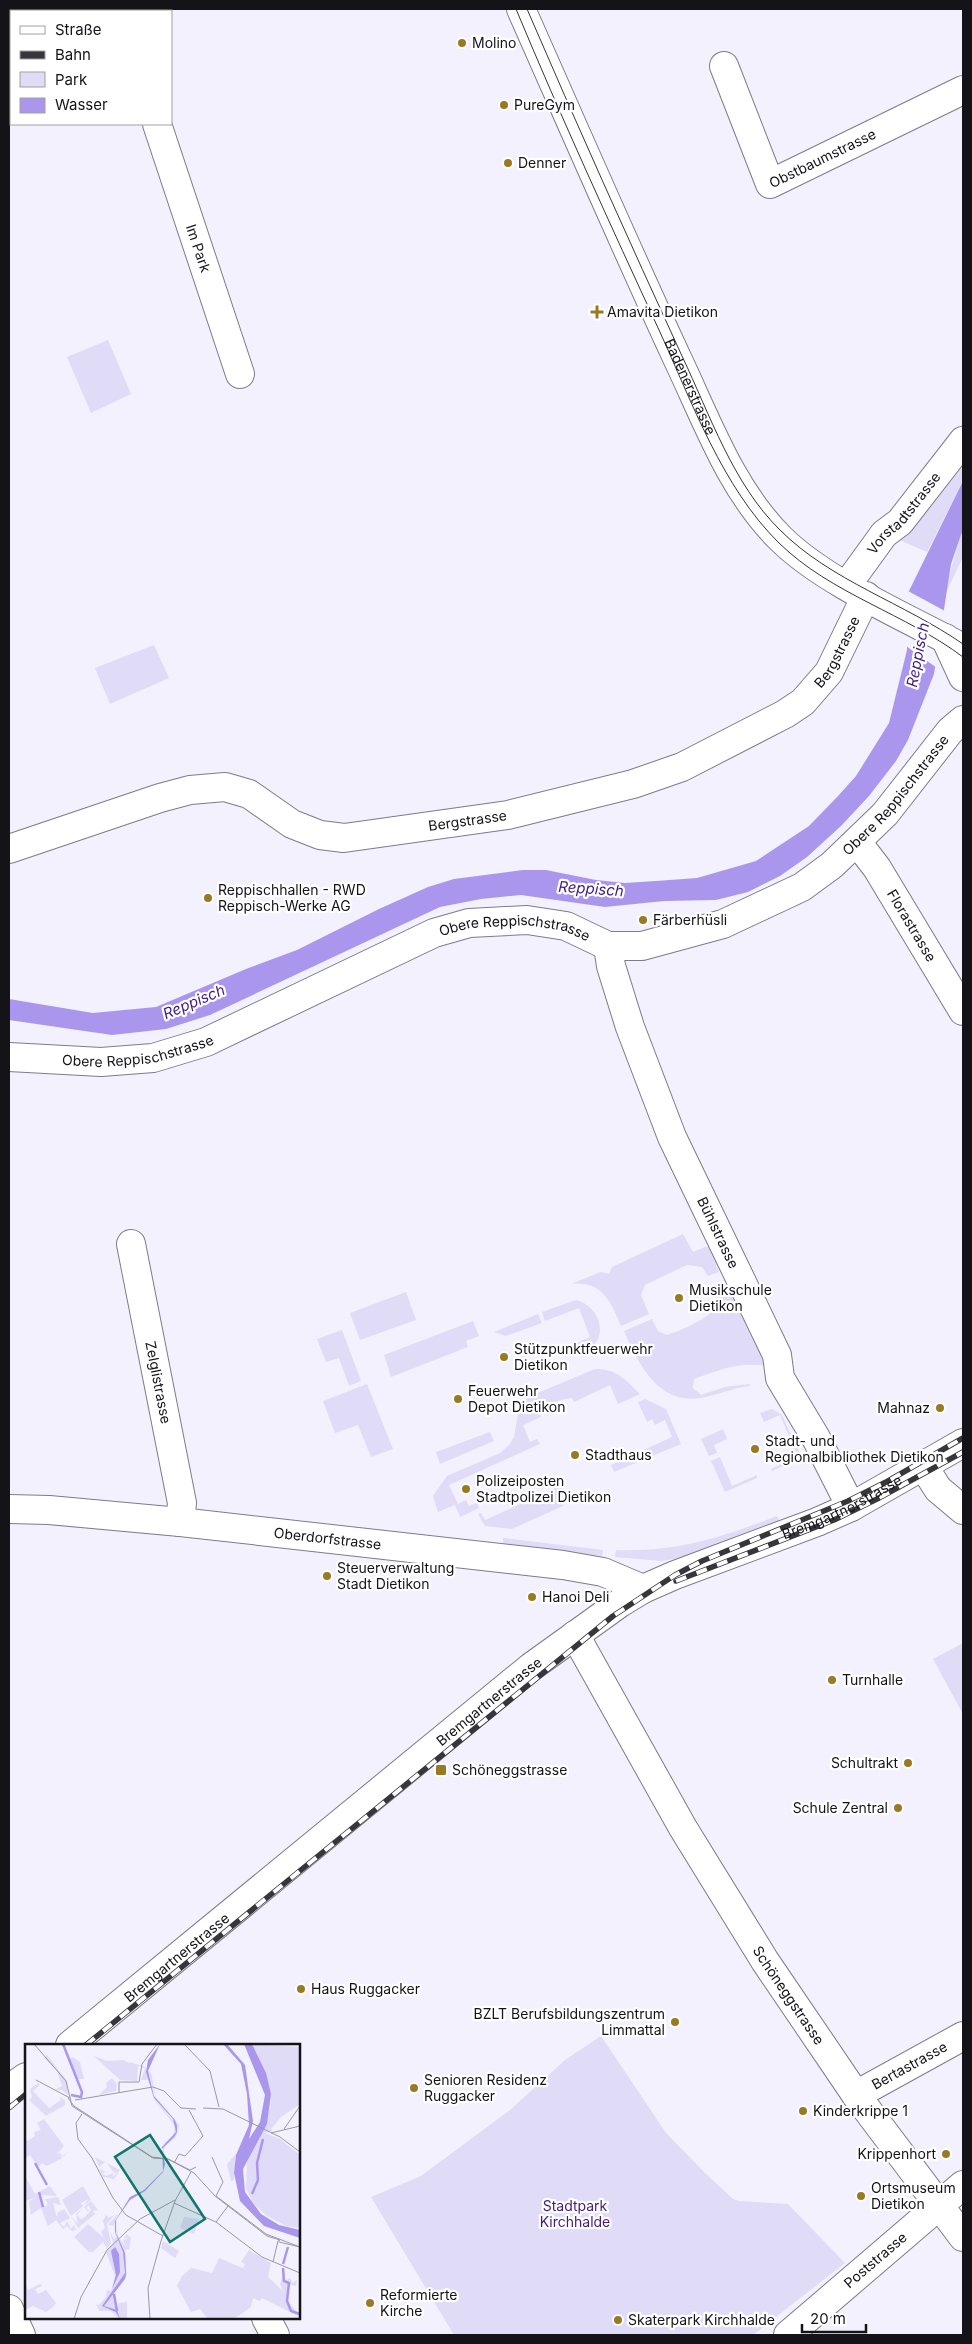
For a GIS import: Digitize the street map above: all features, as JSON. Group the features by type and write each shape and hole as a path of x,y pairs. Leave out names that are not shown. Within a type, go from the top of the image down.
{"street":[{"name":"Badenerstrasse","path":"521,9 629,256 736,482 760,516 781,540 814,566 954,643 963,677"},
{"name":"Obstbaumstrasse","path":"724,66 770,184 963,90"},
{"name":"Im Park","path":"157,125 240,374"},
{"name":"Vorstadtstrasse","path":"857,590 884,534 900,522 963,441"},
{"name":"Bergstrasse","path":"9,849 133,806 190,790 225,787 249,794 292,824 320,835 344,838 508,815 633,784 682,767 785,714 803,702 829,672 857,590"},
{"name":"Obere Reppischstrasse","path":"9,1057 101,1062 153,1058 206,1042 434,933 469,923 527,920 566,926 608,946 642,946 723,924 802,887 832,865 890,808 950,731 963,720"},
{"name":"Florastrasse","path":"857,842 877,868 963,1011"},
{"name":"Bühlstrasse","path":"608,946 611,966 630,1027 672,1138 777,1354 780,1378 816,1438 852,1507"},
{"name":"Zelglistrasse","path":"131,1244 182,1503 180,1522"},
{"name":"Bremgartnerstrasse","path":"71,2044 531,1667 643,1589 852,1507 963,1443"},
{"path":"924,1467 938,1489 963,1510"},
{"name":"Oberdorfstrasse","path":"9,1509 49,1510 180,1522 586,1568 603,1572 643,1589"},
{"name":"Schöneggstrasse","path":"575,1635 683,1828 816,2040 963,2237"},
{"name":"Bertastrasse","path":"856,2095 963,2036"},
{"path":"9,2089 25,2078"},
{"name":"Poststrasse","path":"788,2335 963,2185"},
{"path":"9,2309 21,2335"},
{"path":"267,2319 275,2335"}],"green space":[{"path":"108,340 131,394 91,413 67,357"},
{"path":"963,459 963,481 927,552 897,539"},
{"path":"963,520 963,557 945,595 959,539"},
{"path":"154,645 169,678 110,704 95,668"},
{"path":"683,1234 693,1252 710,1247 721,1263 716,1265 719,1272 708,1276 702,1267 687,1265 645,1285 641,1295 649,1314 621,1326 604,1294 590,1286 571,1284 601,1272 609,1274 612,1267"},
{"path":"724,1282 727,1287 732,1284 764,1352 761,1354 769,1366 749,1365 722,1369 694,1379 693,1388 701,1395 725,1387 749,1384 750,1386 700,1398 685,1398 672,1395 651,1379 636,1356 624,1331 652,1319 658,1331 667,1335 705,1318 716,1307 718,1302 713,1288"},
{"path":"406,1292 416,1320 360,1340 350,1313"},
{"path":"576,1300 592,1310 600,1325 597,1341 591,1348 582,1353 578,1351 575,1344 590,1337 579,1308 545,1321 542,1312"},
{"path":"538,1314 542,1323 506,1336 494,1332"},
{"path":"473,1321 479,1336 466,1341 468,1347 391,1377 384,1355"},
{"path":"342,1330 361,1381 349,1386 339,1358 326,1362 317,1339"},
{"path":"595,1369 615,1373 640,1394 618,1404 610,1385 574,1402 572,1398 550,1404 539,1412 541,1417 523,1425 530,1442 537,1439 540,1444 449,1485 458,1504 466,1500 469,1506 477,1503 479,1508 460,1517 455,1505 438,1512 433,1496 447,1476 500,1453 509,1445 514,1437 519,1408 528,1397"},
{"path":"367,1384 393,1449 371,1457 358,1425 335,1433 323,1401"},
{"path":"645,1399 666,1409 681,1444 614,1472 611,1465 672,1437 665,1420 655,1425 652,1419 647,1422 638,1402"},
{"path":"772,1409 782,1415 802,1458 772,1471 771,1469 798,1457 780,1415 764,1422 760,1413"},
{"path":"723,1429 727,1439 714,1445 717,1453 709,1456 701,1439"},
{"path":"490,1432 494,1441 440,1464 436,1452"},
{"path":"720,1457 732,1486 757,1475 757,1478 725,1492 711,1461"},
{"path":"562,1485 566,1493 559,1496 563,1506 512,1529 485,1526 478,1514 481,1513 485,1520"},
{"path":"777,1516 780,1522 680,1558 662,1561 615,1557 616,1550 659,1549 698,1542"},
{"path":"503,1538 603,1550 602,1556 503,1544"},
{"path":"963,1643 963,1714 933,1659"},
{"name":"Stadtpark Kirchhalde","path":"601,2036 666,2133 705,2173 733,2199 788,2204 845,2263 753,2335 454,2335 371,2197 421,2176 510,2110 565,2060"}],"water":[{"name":"Reppisch","path":"963,481 963,529 951,564 934,674 908,740 896,761 869,796 841,826 807,857 780,876 748,892 716,900 664,901 605,907 521,895 481,899 440,907 210,1015 166,1029 112,1035 9,1020 9,999 93,1013 156,1007 297,950 379,909 428,887 454,879 523,870 546,870 596,880 625,883 697,878 756,861 809,826 838,796 856,776 889,723 907,650 908,593"}],"pier":[{"path":"908,591 945,611 937,668 906,646 905,605"}],"tram line":[{"path":"516,9 568,130 696,414 710,443 741,496 759,521 799,561 845,590 918,628 963,657"},
{"path":"527,9 603,183 713,425 749,492 763,512 780,530 822,564 940,629 963,644"}],"railway":[{"path":"87,2044 613,1616 675,1575 702,1561 848,1501 888,1481 963,1438"},
{"path":"676,1581 834,1520 963,1452"},
{"path":"9,2108 25,2095"}],"place":[{"name":"Molino","path":"462,43"},
{"name":"PureGym","path":"504,105"},
{"name":"Denner","path":"508,163"},
{"name":"Amavita Dietikon","path":"597,312"},
{"name":"Reppischhallen - RWD Reppisch-Werke AG","path":"208,898"},
{"name":"Färberhüsli","path":"643,920"},
{"name":"Musikschule Dietikon","path":"679,1298"},
{"name":"Stützpunktfeuerwehr Dietikon","path":"504,1357"},
{"name":"Feuerwehr Depot Dietikon","path":"458,1399"},
{"name":"Mahnaz","path":"940,1408"},
{"name":"Stadt- und Regionalbibliothek Dietikon","path":"755,1449"},
{"name":"Stadthaus","path":"575,1455"},
{"name":"Polizeiposten Stadtpolizei Dietikon","path":"466,1489"},
{"name":"Steuerverwaltung Stadt Dietikon","path":"327,1576"},
{"name":"Hanoi Deli","path":"532,1597"},
{"name":"Turnhalle","path":"832,1680"},
{"name":"Schultrakt","path":"908,1763"},
{"name":"Schöneggstrasse","path":"441,1770"},
{"name":"Schule Zentral","path":"898,1808"},
{"name":"Haus Ruggacker","path":"301,1989"},
{"name":"BZLT Berufsbildungszentrum Limmattal","path":"675,2022"},
{"name":"Senioren Residenz Ruggacker","path":"414,2088"},
{"name":"Kinderkrippe 1","path":"803,2111"},
{"name":"Krippenhort","path":"946,2154"},
{"name":"Ortsmuseum Dietikon","path":"861,2196"},
{"name":"Reformierte Kirche","path":"370,2303"},
{"name":"Skaterpark Kirchhalde","path":"618,2320"}]}
